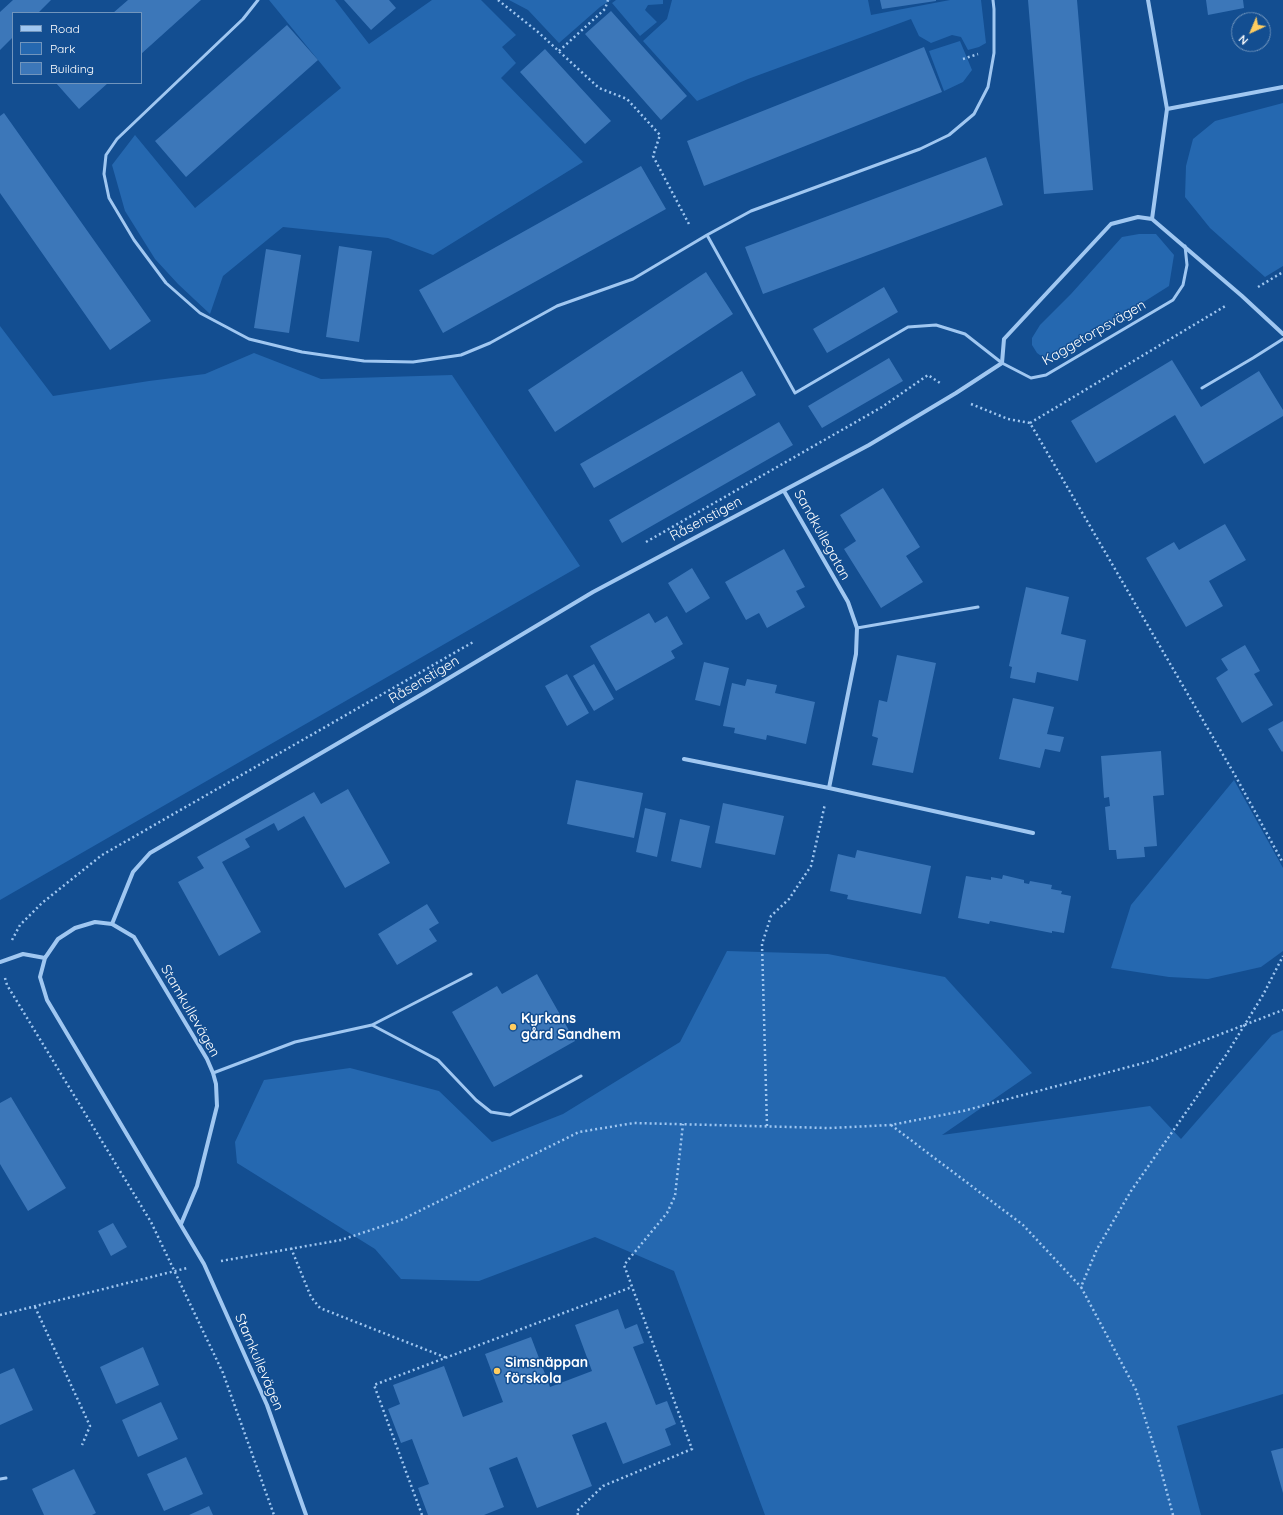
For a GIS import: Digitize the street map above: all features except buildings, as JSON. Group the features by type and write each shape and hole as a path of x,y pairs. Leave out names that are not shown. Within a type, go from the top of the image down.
{"street":[{"path":"1148,0 1167,109 1152,218"},
{"path":"1167,109 1283,87"},
{"path":"1002,363 1004,339 1111,224 1138,217 1152,218 1242,296 1283,334"},
{"name":"Sandkullegatan","path":"829,788 856,654 857,628 848,602 784,492 869,445 956,393 1002,363"},
{"name":"Råsenstigen","path":"112,924 133,872 150,853 424,693 593,592 784,492"},
{"path":"684,759 829,788 1034,833"},
{"name":"Stamkullevägen","path":"181,1224 197,1186 217,1106 216,1084 213,1073 207,1059 134,937 112,924 95,922 75,928 58,939 45,958 40,977 47,1000 204,1264 267,1405 306,1515"},
{"path":"0,962 23,954 45,958"}],"lane":[{"path":"258,0 243,19 117,139 106,155 104,174 110,198 134,240 166,282 200,313 249,339 302,352 364,362 412,362 461,355 490,343 557,306 633,279 698,240 751,211 920,149 949,135 974,114 988,88 994,53 993,0"},
{"name":"Kaggetorpsvägen","path":"707,235 795,393 908,327 936,325 965,334 1002,363 1031,378 1046,375 1173,300 1183,285 1187,265 1185,246"},
{"path":"1202,388 1283,339"},
{"path":"857,628 978,607"},
{"path":"213,1073 295,1042 372,1025 471,974"},
{"path":"372,1025 438,1060 491,1112 510,1116 581,1076"},
{"path":"0,1479 6,1478"}],"path":[{"path":"498,0 599,88 627,99 660,135 653,156 698,240"},
{"path":"558,51 605,9 608,0"},
{"path":"642,544 882,407 928,376 972,404 1008,418 1030,423 1283,272"},
{"path":"1030,423 1236,777 1283,863"},
{"path":"274,1515 223,1373 151,1222 7,985 0,962 20,925 42,903 102,855 477,639"},
{"path":"767,1126 762,944 772,916 788,899 811,866 829,788"},
{"path":"1081,1287 1097,1250 1131,1191 1226,1055 1263,994 1283,956"},
{"path":"0,1316 204,1264 340,1240 401,1220 579,1132 634,1123 829,1128 891,1125 963,1111 1151,1061 1283,1010"},
{"path":"578,1515 577,1511 603,1486 692,1449 624,1266 667,1213 675,1196 683,1124"},
{"path":"891,1125 1022,1225 1081,1287 1136,1390 1158,1459 1173,1515"},
{"path":"291,1248 311,1297 320,1308 446,1358"},
{"path":"422,1515 374,1385 632,1287"},
{"path":"35,1307 90,1426 82,1445"}],"green space":[{"path":"269,0 335,0 369,44 432,0 481,0 516,35 502,47 516,63 501,78 583,162 433,255 388,238 283,227 223,276 210,314 178,284 155,259 125,211 112,165 135,135 195,208 341,88"},
{"path":"509,0 611,0 600,7 559,43 528,10"},
{"path":"616,0 663,0 663,4 648,5 645,10 657,22 640,36 612,3"},
{"path":"672,0 868,0 871,15 950,0 981,0 986,43 968,50 961,37 952,35 931,43 919,36 911,19 748,79 697,101 643,41 667,19"},
{"path":"960,41 972,70 963,82 944,91 929,51"},
{"path":"1283,103 1283,266 1265,277 1210,228 1185,197 1186,166 1193,139 1215,121"},
{"path":"1139,234 1156,234 1174,255 1169,286 1055,358 1044,358 1037,353 1032,345 1032,338 1040,325 1071,294 1122,237"},
{"path":"0,326 53,396 205,374 254,353 321,379 452,375 580,566 0,900"},
{"path":"1234,780 1283,868 1283,951 1261,967 1208,979 1169,977 1111,968 1131,905"},
{"path":"727,951 828,954 945,977 1032,1073 942,1135 1150,1106 1181,1139 1272,1035 1283,1030 1283,1394 1177,1426 1201,1515 765,1515 674,1271 595,1237 479,1281 401,1279 375,1249 237,1163 235,1142 264,1080 350,1068 439,1091 492,1142 563,1114 680,1042"}],"place":[{"name":"Kyrkans gård Sandhem","path":"513,1027"},
{"name":"Simsnäppan förskola","path":"497,1371"}]}
